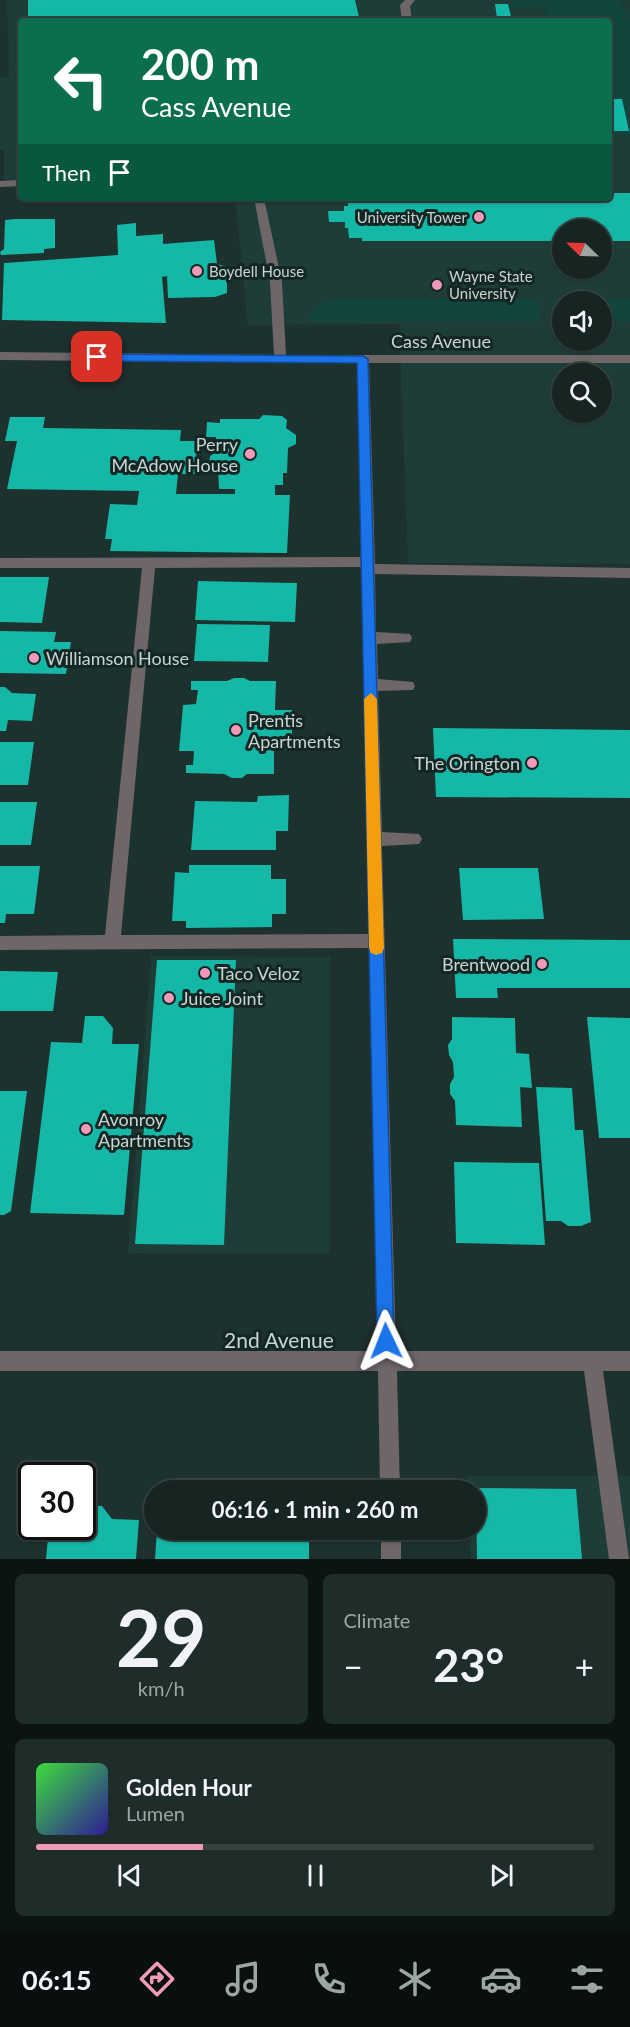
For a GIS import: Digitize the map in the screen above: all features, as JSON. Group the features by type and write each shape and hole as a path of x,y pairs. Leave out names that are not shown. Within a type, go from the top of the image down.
{"street":[{"path":"407,18 405,5 410,0"},
{"path":"0,184 18,183"},
{"path":"260,201 276,282 280,359"},
{"name":"Cass Avenue","path":"0,356 630,359"},
{"path":"363,359 390,1480"},
{"path":"0,563 368,565 630,573"},
{"path":"112,942 149,563"},
{"path":"369,638 405,638"},
{"path":"370,686 408,686"},
{"path":"374,839 414,839"},
{"path":"0,943 376,941"},
{"name":"2nd Avenue","path":"0,1361 630,1361"},
{"path":"592,1361 622,1549"},
{"path":"391,1540 392,1559"}],"shaded area":[{"name":"Wayne State University","path":"7,0 630,0 630,564 408,563 399,324 248,325 235,201 612,201 612,18 18,18 18,182 4,183 4,150 0,150 0,77 9,76"},
{"path":"151,956 330,957 330,1254 128,1253"},
{"path":"466,1476 630,1476 630,1559 471,1559 470,1540 486,1540 486,1480 466,1480"}],"green space":[{"path":"620,0 630,22 630,136 612,135 612,131 629,131 622,99 612,99 612,18 547,18 545,7 514,8 512,1"},
{"path":"336,299 537,299 540,321 310,321 318,305"},
{"path":"612,299 630,299 630,322 612,322"}],"building":[{"path":"28,0 355,0 359,18 28,18"},
{"path":"495,4 508,4 511,18 497,18"},
{"path":"612,99 622,99 629,131 612,131"},
{"name":"University Tower","path":"612,193 630,193 630,241 612,241 612,219 552,219 552,241 362,241 362,238 349,238 345,222 329,222 328,211 344,211 344,206 348,206 348,201 612,201"},
{"path":"55,219 55,248 44,249 44,253 1,255 0,252 4,249 5,220"},
{"path":"136,223 136,236 163,234 163,244 214,240 217,264 227,267 227,293 215,297 168,298 167,276 162,277 166,323 2,320 4,263 118,255 117,225"},
{"path":"263,415 282,416 287,420 286,428 296,435 296,444 288,448 287,473 283,473 283,485 275,485 275,495 290,495 287,553 110,551 112,539 105,539 110,504 137,505 139,491 7,489 17,441 5,441 10,417 45,417 43,428 181,430 180,441 197,441 195,474 178,474 176,494 235,494 235,489 219,489 218,469 212,469 209,466 210,456 215,453 216,437 206,437 207,422 220,423 220,419 259,419"},
{"path":"0,577 49,577 42,623 0,622"},
{"path":"198,581 297,583 295,622 195,620"},
{"path":"197,624 270,625 268,662 194,661"},
{"name":"Williamson House","path":"0,631 56,632 54,642 71,642 66,674 0,673"},
{"name":"Prentis Apartments","path":"244,678 250,681 276,681 275,710 292,710 292,749 274,750 274,774 247,774 242,778 232,778 224,774 186,773 186,765 193,765 194,751 179,751 183,705 196,704 198,690 191,690 191,681 227,681"},
{"path":"0,687 5,687 12,693 36,694 32,721 8,720 6,731 0,731"},
{"name":"The Orington","path":"433,728 630,730 630,798 436,797"},
{"path":"0,742 34,742 28,785 0,785"},
{"path":"289,795 288,831 276,831 276,850 191,850 195,801 257,802 258,796"},
{"path":"0,802 37,802 31,845 0,845"},
{"path":"189,865 271,865 271,879 286,879 286,914 272,914 272,927 186,928 186,921 172,921 175,872 189,873"},
{"path":"0,866 40,866 34,914 6,914 5,923 0,923"},
{"path":"459,868 538,868 544,919 463,920"},
{"name":"Brentwood","path":"453,939 630,940 630,988 497,988 498,998 456,998"},
{"path":"157,960 236,960 224,1245 135,1244"},
{"path":"0,971 58,972 53,1011 0,1011"},
{"name":"Avonroy Apartments","path":"85,1016 103,1016 113,1028 112,1044 139,1044 124,1215 30,1213 51,1042 82,1043"},
{"path":"452,1017 515,1018 516,1053 529,1054 532,1088 520,1087 522,1127 456,1125 455,1101 450,1094 450,1084 454,1077 453,1062 449,1055 448,1045 452,1039"},
{"path":"587,1017 630,1018 630,1138 599,1138"},
{"path":"536,1087 572,1088 575,1130 583,1130 591,1222 581,1226 568,1226 561,1221 546,1221"},
{"path":"0,1091 27,1091 11,1211 4,1215 0,1215"},
{"path":"454,1162 539,1163 545,1245 456,1243"},
{"path":"486,1488 576,1489 582,1559 477,1559 477,1540 486,1540"},
{"path":"96,1506 102,1506 112,1519 139,1520 136,1559 46,1559 48,1540 96,1540"},
{"path":"156,1540 309,1540 309,1559 155,1559"}],"slow traffic":[{"path":"371,699 376,948"}],"place":[{"name":"University Tower","path":"479,217"},
{"name":"Boydell House","path":"197,271"},
{"name":"Wayne State University","path":"437,285"},
{"name":"Perry McAdow House","path":"250,454"},
{"name":"Williamson House","path":"34,658"},
{"name":"Prentis Apartments","path":"236,730"},
{"name":"The Orington","path":"532,763"},
{"name":"Brentwood","path":"542,964"},
{"name":"Taco Veloz","path":"205,973"},
{"name":"Juice Joint","path":"169,998"},
{"name":"Avonroy Apartments","path":"86,1129"}],"route":[{"path":"97,357 363,359 386,1341"}]}
